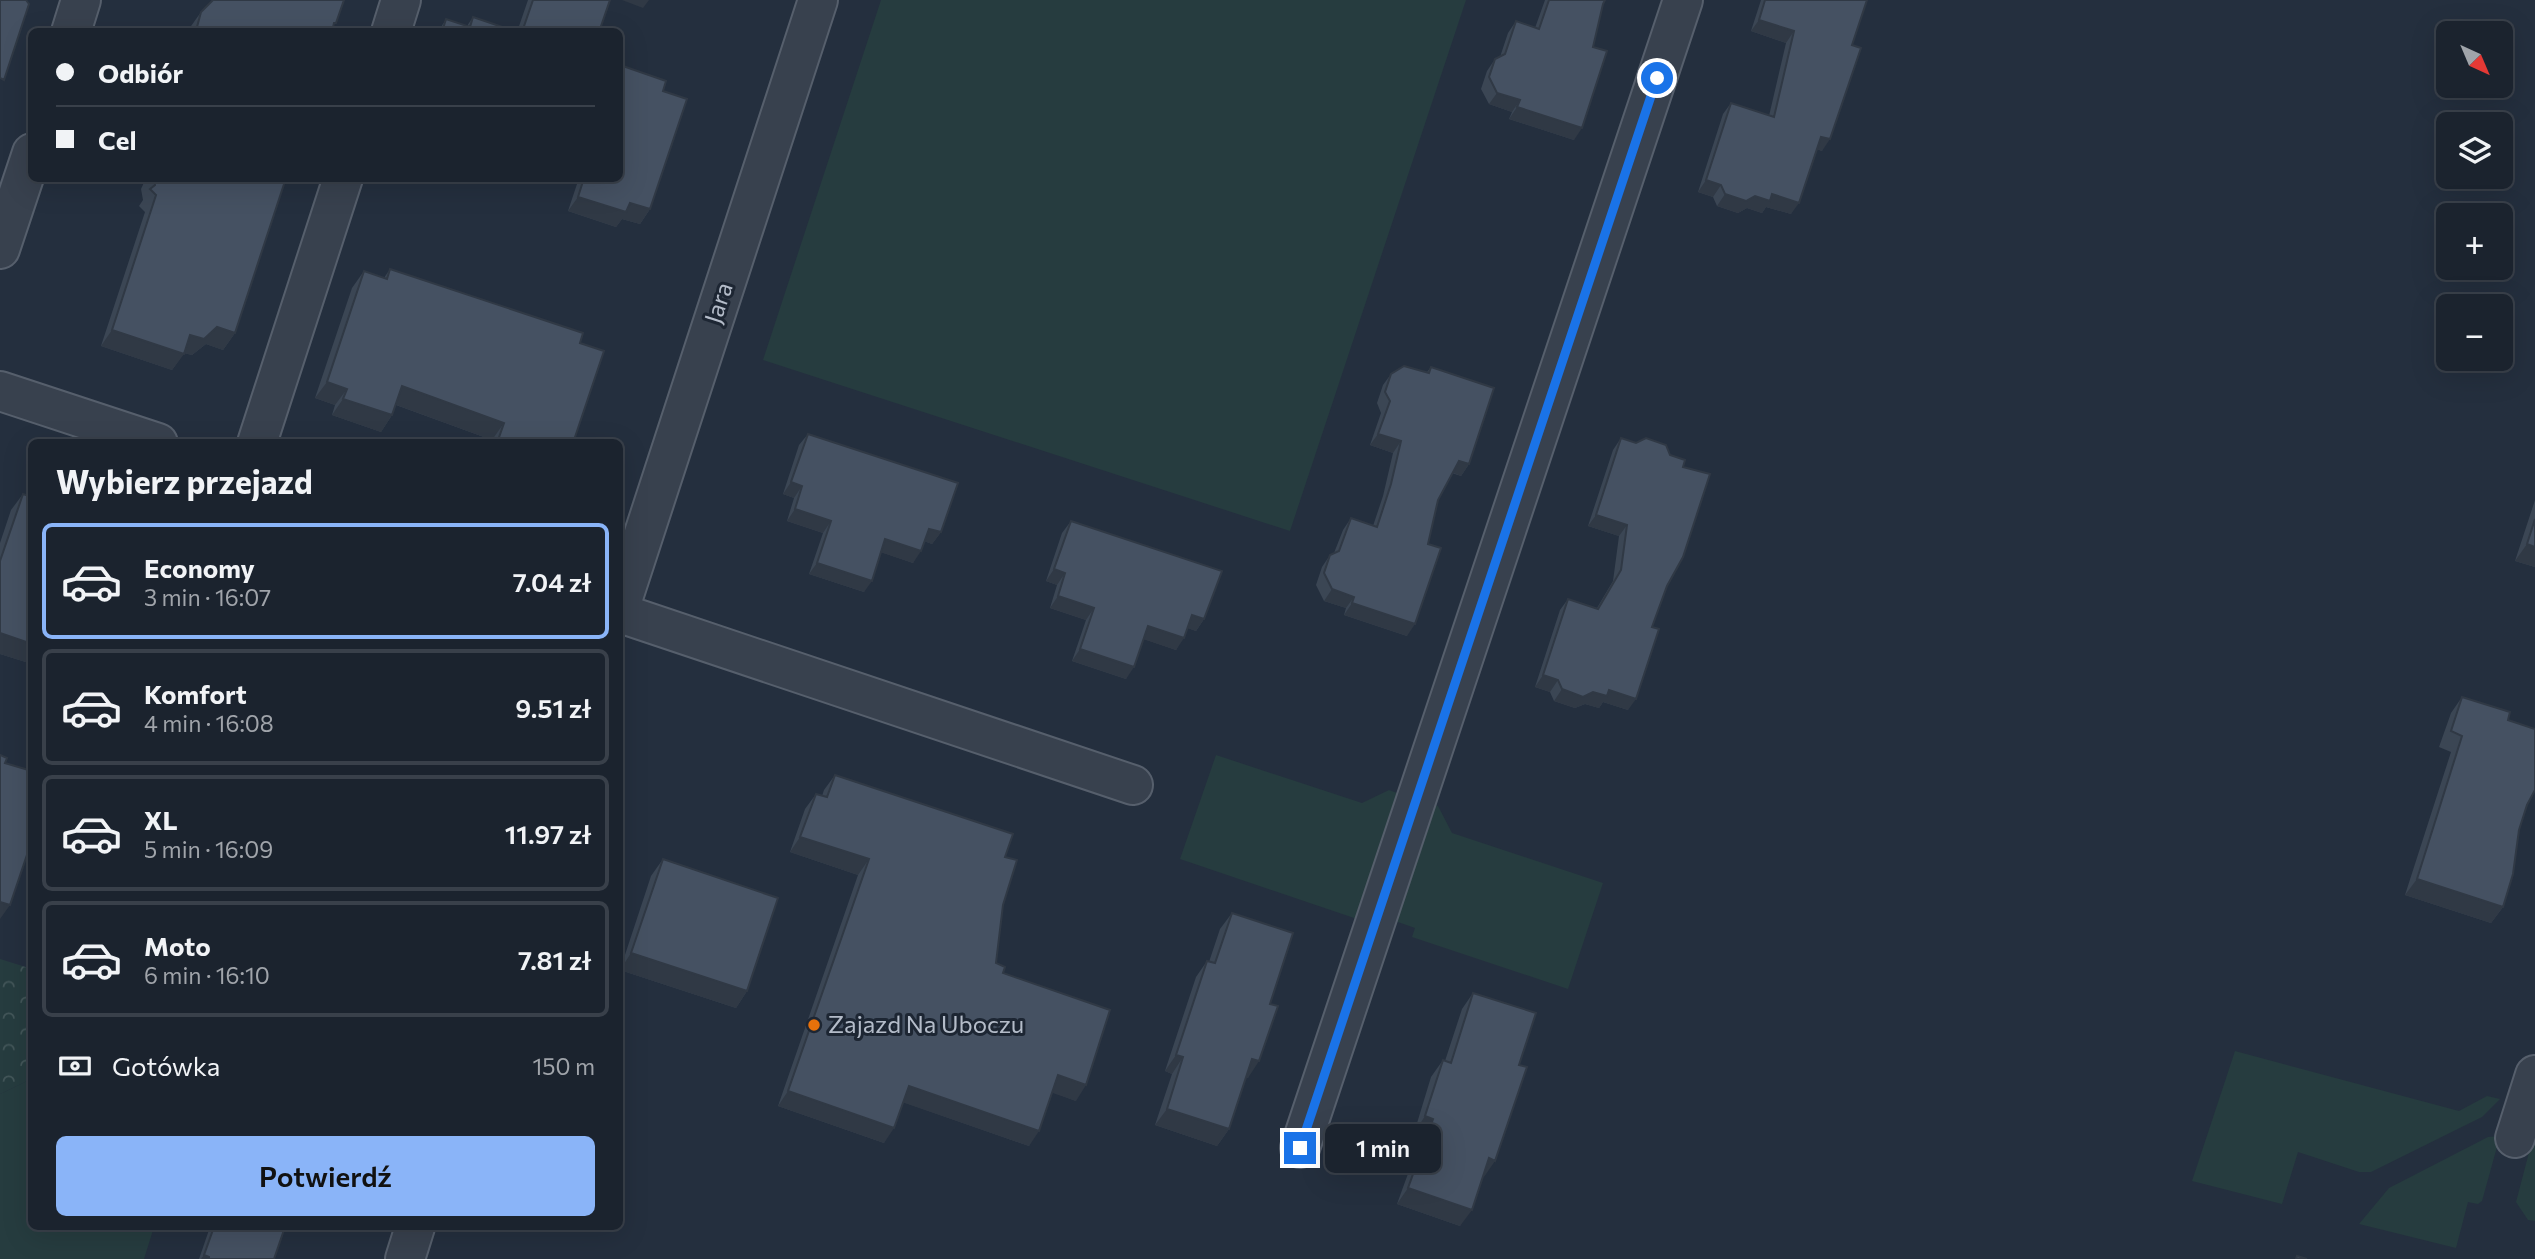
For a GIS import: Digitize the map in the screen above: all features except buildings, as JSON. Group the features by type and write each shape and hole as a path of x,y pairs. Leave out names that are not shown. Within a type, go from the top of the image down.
{"street":[{"path":"72,28 81,0"},
{"path":"392,28 401,0"},
{"name":"Jara","path":"623,596 818,0"},
{"path":"1300,1148 1683,0"},
{"path":"0,249 28,165"},
{"path":"258,439 342,182"},
{"path":"0,391 146,439"},
{"path":"623,603 1133,785"},
{"path":"2515,1138 2535,1075"},
{"path":"405,1259 414,1230"}],"green space":[{"path":"881,0 1466,0 1290,531 763,360"},
{"path":"1216,755 1362,803 1389,790 1397,793 1357,919 1180,859"},
{"path":"1432,804 1438,806 1452,833 1603,883 1568,989 1412,937 1415,928 1395,921"},
{"path":"0,959 28,968 28,1080 0,1094"},
{"path":"2235,1051 2459,1111 2487,1096 2500,1099 2482,1117 2371,1172 2359,1172 2298,1152 2282,1204 2192,1181"},
{"path":"28,1080 28,1230 153,1230 144,1259 0,1259 0,1094"},
{"path":"2500,1136 2482,1201 2478,1204 2468,1202 2456,1248 2359,1224 2389,1188 2488,1137"},
{"path":"2532,1141 2535,1143 2535,1221 2528,1220 2516,1202"}],"place":[{"name":"Zajazd Na Uboczu","path":"814,1025"}],"route":[{"path":"1300,1148 1657,78"}]}
